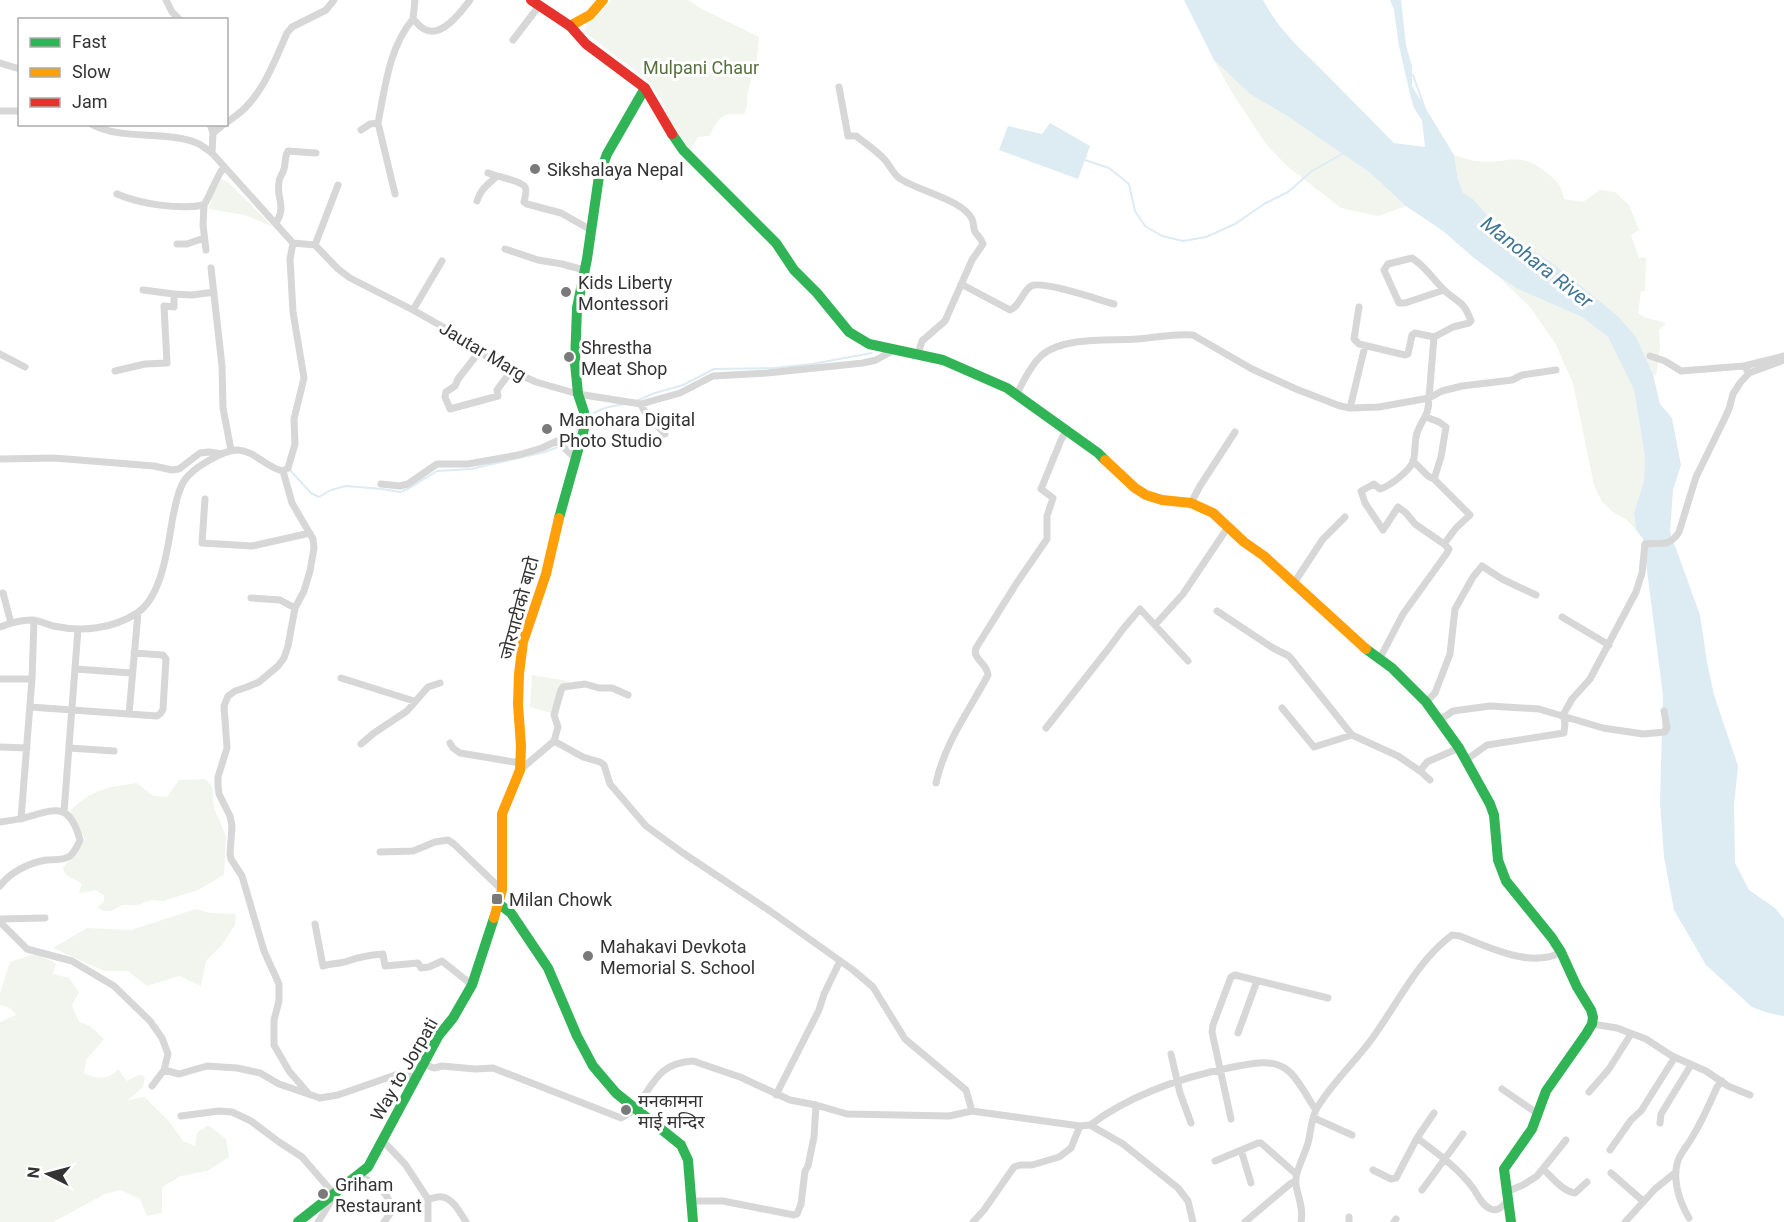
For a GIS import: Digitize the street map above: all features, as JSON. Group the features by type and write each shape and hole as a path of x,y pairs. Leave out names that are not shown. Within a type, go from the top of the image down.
{"street":[{"path":"166,0 178,18"},
{"path":"228,122 255,97 292,27 326,10 334,0"},
{"path":"395,194 378,123 394,50 413,19 415,0"},
{"path":"413,19 422,29 436,31 448,24 470,0"},
{"path":"570,26 590,15 603,0"},
{"path":"513,40 535,3 570,26 586,44 645,88 683,150 776,243 794,270 817,293 849,332 869,344 918,354 962,367 1007,388 1098,453 1135,488 1146,495 1162,500 1191,503 1213,513 1294,583 1354,640 1380,658 1426,702 1459,747 1490,804 1494,815 1495,841 1501,872 1512,890 1552,938 1591,1010 1592,1024 1587,1034 1546,1091 1532,1129 1504,1169 1511,1222"},
{"path":"0,63 18,68"},
{"path":"839,87 848,136 856,136 884,158 896,176 912,186 933,192 966,213 972,219 974,231 982,240 983,244 972,260 945,321 922,341 918,354"},
{"path":"578,394 575,363 577,308 599,176 607,154 645,88"},
{"path":"0,111 18,111"},
{"path":"362,130 370,124 378,123"},
{"path":"94,126 116,132 198,143 212,153 293,243 315,245 338,185"},
{"path":"211,126 213,133 212,153"},
{"path":"213,133 222,126"},
{"path":"276,223 281,214 278,184 284,171 286,154 288,151 316,153"},
{"path":"206,250 204,205 215,178 224,167"},
{"path":"488,173 525,186 524,202 527,204 558,212 591,230"},
{"path":"477,201 479,193 497,177"},
{"path":"117,194 129,199 190,208 204,205"},
{"path":"177,244 187,244 204,238"},
{"path":"0,627 18,621 34,620 78,629 101,628 138,613 158,585 177,495 191,473 231,450 246,451 276,470 283,471 288,468 295,444 293,427 295,411 304,378 292,312 290,259 293,243"},
{"name":"Jautar Marg","path":"315,245 350,278 414,310 511,371 536,382 578,394 640,404 680,393 713,376 863,363 876,360 894,350"},
{"path":"505,249 538,260 584,270"},
{"path":"1359,307 1354,339 1365,346 1406,355 1412,335 1415,333 1434,337 1471,321 1464,305 1444,290 1437,280 1412,258 1388,264 1384,270 1399,303 1444,290"},
{"path":"414,310 442,261"},
{"path":"211,268 222,366 223,408 231,450"},
{"path":"961,284 1010,310 1014,309 1028,289 1037,284 1081,293 1114,304"},
{"path":"142,290 192,295 214,292"},
{"path":"114,370 145,364 167,363 164,306 174,307 174,294"},
{"path":"1017,394 1036,361 1045,353 1058,347 1078,342 1159,338 1182,334 1193,335 1239,363 1296,389 1350,408 1379,407 1429,398 1442,391 1462,386 1512,380 1522,375 1556,370"},
{"path":"1380,658 1403,614 1449,549 1415,524 1398,507 1383,530 1360,491 1374,484 1380,489 1386,487 1406,471 1413,461 1417,431 1428,414 1434,337"},
{"path":"1350,408 1365,346"},
{"path":"479,352 455,386 446,392 445,396 450,409 498,396 497,390 511,371"},
{"path":"0,354 25,367"},
{"path":"1650,356 1681,371 1746,370 1784,358"},
{"path":"1466,760 1487,746 1564,733 1563,715 1572,699 1590,679 1638,587 1645,545 1647,543 1662,545 1675,538 1679,532 1696,477 1746,370"},
{"name":"जोरपाटीको बाटो","path":"499,904 503,863 502,814 520,766 518,694 523,642 546,574 566,489 584,429 584,412 578,394"},
{"path":"640,404 646,415 665,434"},
{"path":"1426,417 1446,427 1434,478"},
{"path":"936,783 940,764 960,722 988,675 986,667 976,656 976,648 1047,539 1046,522 1053,498 1041,489 1066,431"},
{"path":"1191,503 1235,432"},
{"path":"381,483 400,486 408,484 437,464 468,464 493,460 542,448 554,441 563,446 576,459"},
{"path":"0,459 54,458 154,466 172,470 179,469 200,453 222,454"},
{"path":"1413,461 1428,476 1434,478 1470,515 1444,544"},
{"path":"283,471 292,503 310,533 314,548 312,564 304,591 295,608 284,657 278,666 259,682 235,690 225,702 227,747 218,777 218,785 232,826 231,860 242,876 264,951 279,984 279,1001 274,1020 274,1045 289,1071 308,1093"},
{"path":"205,499 202,543 252,546 310,533"},
{"path":"1294,583 1323,539 1345,517"},
{"path":"1155,625 1183,594 1228,527"},
{"path":"1426,702 1436,693 1450,654 1455,609 1482,566 1502,579 1536,595"},
{"path":"3,593 11,623"},
{"path":"251,598 280,600 295,608"},
{"path":"1046,728 1140,609 1188,661"},
{"path":"1217,611 1288,656 1352,735 1398,756 1430,780"},
{"path":"129,714 138,613"},
{"path":"1562,618 1609,645"},
{"path":"21,819 32,679 34,620"},
{"path":"64,812 78,629"},
{"path":"30,707 157,716 162,713 163,709 165,656 134,653"},
{"path":"75,669 132,673"},
{"path":"341,678 414,701"},
{"path":"0,679 32,679"},
{"path":"361,744 407,711 428,687 440,683"},
{"path":"450,743 460,753 520,766 554,741 558,727 554,715 563,687 585,684 599,688 612,688 628,695"},
{"path":"1440,720 1453,711 1490,706 1539,709 1603,728 1657,734 1665,732 1667,728 1664,711"},
{"path":"1282,708 1314,747 1352,735"},
{"path":"554,741 583,757 604,765 610,784 646,826 770,911 873,987 905,1039 966,1090 972,1111"},
{"path":"0,747 27,748"},
{"path":"1420,771 1427,762 1459,747"},
{"path":"69,748 114,751"},
{"path":"0,822 21,819 48,810 64,812 73,820 80,840 70,856 39,862 21,869 0,886"},
{"path":"380,852 412,851 448,840 502,890"},
{"path":"499,904 511,913 548,968 577,1036 593,1066 616,1093 681,1145 688,1160 693,1222"},
{"name":"Way to Jorpati","path":"298,1222 368,1167 423,1064 472,985 499,904"},
{"path":"0,921 45,918"},
{"path":"0,921 27,949 72,961 114,986 150,1021 162,1038 168,1054 164,1070 152,1086"},
{"path":"315,924 323,966 333,962 349,961 355,957 383,954 385,966 418,963 421,968 442,961 472,985"},
{"path":"1301,1222 1302,1207 1294,1182 1308,1143 1316,1110 1349,1065 1370,1043 1410,979 1442,942 1452,935 1460,936 1510,955 1538,958 1552,957 1561,952"},
{"path":"776,1095 819,1010 840,961"},
{"path":"1231,1119 1212,1032 1231,977 1235,975 1328,998"},
{"path":"1238,1033 1257,981"},
{"path":"1592,1024 1617,1028 1646,1039 1675,1057 1706,1071 1728,1086 1749,1095"},
{"path":"1589,1092 1609,1069 1631,1034"},
{"path":"1171,1054 1176,1081 1191,1123"},
{"path":"1610,1150 1631,1120 1641,1111 1675,1057"},
{"path":"423,1064 434,1068 442,1066 494,1068 621,1118 635,1109 660,1073 687,1061 693,1061 740,1077 790,1100 847,1114 949,1116 972,1111 1080,1126 1089,1125 1131,1100 1176,1081 1258,1062 1275,1064 1287,1069 1316,1110"},
{"path":"1660,1123 1661,1114 1691,1065"},
{"path":"164,1070 179,1074 207,1066 237,1068 260,1073 279,1084 320,1098 338,1095 401,1073 416,1077"},
{"path":"1689,1218 1678,1193 1676,1172 1678,1160 1695,1134 1722,1081"},
{"path":"1503,1089 1538,1114"},
{"path":"690,1201 723,1201 795,1218 801,1204 805,1171 814,1137 816,1105"},
{"path":"181,1116 219,1111 232,1112 251,1121 302,1157 332,1196 318,1222"},
{"path":"1373,1170 1391,1179 1396,1178 1417,1138 1434,1113"},
{"path":"1314,1118 1352,1135"},
{"path":"1089,1125 1123,1144 1178,1188 1188,1201 1193,1222"},
{"path":"973,1222 1014,1167 1032,1165 1059,1157 1071,1148 1080,1126"},
{"path":"1422,1190 1443,1158 1463,1134"},
{"path":"1417,1138 1443,1158 1474,1189 1480,1200 1494,1210 1500,1208 1506,1197 1534,1178 1566,1140"},
{"path":"382,1140 405,1164 428,1199 428,1222"},
{"path":"1215,1161 1261,1143 1296,1174"},
{"path":"1240,1150 1251,1183"},
{"path":"1543,1169 1569,1192 1575,1193 1587,1182"},
{"path":"1625,1222 1643,1201 1676,1172"},
{"path":"1611,1173 1643,1201"},
{"path":"359,1175 383,1189 387,1194 392,1211 384,1222"},
{"path":"1245,1222 1294,1182"},
{"path":"428,1199 445,1198 458,1209 466,1222"}],"green space":[{"name":"Mulpani Chaur","path":"611,0 688,0 759,37 757,59 747,95 745,113 722,117 709,136 698,137 689,151 677,137 661,100 649,81 584,32 586,25 601,13"},
{"path":"1214,60 1250,94 1332,145 1369,172 1406,206 1378,216 1341,208 1287,166 1266,144 1231,91"},
{"path":"1454,155 1476,161 1520,160 1528,162 1557,181 1564,199 1583,202 1600,190 1615,192 1629,205 1639,230 1631,235 1639,258 1646,257 1645,291 1641,292 1638,313 1666,323 1659,330 1660,347 1656,376 1636,337 1618,316 1555,265 1516,239 1489,217 1473,199 1463,193"},
{"path":"220,179 227,181 273,227 245,215 209,209 216,183"},
{"path":"1498,276 1518,289 1582,317 1608,337 1634,390 1645,457 1644,481 1634,513 1636,530 1627,520 1602,502 1594,485 1573,383 1555,343 1531,308"},
{"path":"532,675 568,681 558,715 530,707"},
{"path":"205,779 212,786 214,808 226,836 224,875 198,890 163,901 152,900 138,905 122,905 111,911 103,911 97,907 104,902 104,895 95,890 79,892 82,884 65,874 63,868 85,839 71,810 87,797 109,788 137,783 153,796 167,797 179,780"},
{"path":"196,909 210,913 236,914 235,925 222,945 206,961 201,986 179,976 147,986 128,971 104,971 53,948 87,928 131,930"},
{"path":"35,954 56,963 53,974 69,978 79,992 72,1005 79,1022 90,1026 104,1039 86,1060 84,1073 102,1078 118,1069 127,1081 139,1075 145,1076 143,1087 128,1100 144,1097 169,1121 183,1141 195,1146 197,1133 208,1125 226,1139 229,1157 207,1171 181,1176 162,1187 162,1213 147,1216 140,1199 120,1190 105,1194 53,1222 0,1222 0,1022 16,1015 10,1008 0,1005 0,993 10,962"}],"water":[{"name":"Manohara River","path":"1184,0 1263,0 1273,17 1292,40 1394,143 1425,147 1422,120 1414,108 1410,94 1399,46 1394,10 1390,0 1401,0 1406,45 1412,67 1412,86 1454,155 1463,193 1473,199 1489,217 1516,239 1555,265 1618,316 1636,337 1653,374 1660,404 1672,418 1681,465 1673,490 1670,532 1700,615 1714,695 1738,766 1734,805 1735,863 1749,890 1775,908 1784,919 1784,1016 1752,1007 1706,965 1674,910 1664,857 1660,802 1663,695 1643,539 1636,530 1634,513 1644,481 1645,457 1634,390 1608,337 1582,317 1518,289 1498,276 1443,231 1406,206 1369,172 1289,117 1250,94 1214,60"},
{"path":"1050,123 1090,146 1078,179 999,150 1008,126 1042,134"}],"waterway":[{"path":"1413,75 1425,109"},
{"path":"1085,160 1109,168 1129,184 1135,211 1145,226 1162,236 1183,241 1206,237 1235,224 1264,204 1288,192 1312,171 1344,153"},
{"path":"636,401 683,385 714,369 774,368 872,353"},
{"path":"589,417 601,409 625,404"},
{"path":"290,470 311,493 319,497 331,490 346,486 400,492 437,471 471,469 545,452 568,443 581,425"}],"traffic: fast":[{"path":"559,518 584,429 584,412 578,394 575,363 577,308 587,259 599,176 607,154 645,88"},
{"path":"672,134 683,150 776,243 794,270 817,293 849,332 869,344 943,360 1007,388 1105,460"},
{"path":"1366,649 1392,668 1426,702 1459,748 1494,815 1498,860 1506,881 1561,952 1593,1017 1586,1034 1546,1091 1532,1129 1504,1169 1511,1222"},
{"path":"499,904 511,913 548,968 577,1036 593,1066 616,1093 681,1145 688,1160 693,1222"},
{"path":"298,1222 368,1167 439,1035 453,1018 472,985 494,918"}],"traffic: slow":[{"path":"570,26 590,15 603,0"},
{"path":"1105,460 1135,488 1146,495 1162,500 1191,503 1213,513 1366,649"},
{"path":"494,918 502,890 502,814 520,770 518,704 523,642 546,574 559,518"}],"traffic: jam":[{"path":"531,0 570,26 586,44 645,88 672,134"}],"place":[{"name":"Sikshalaya Nepal","path":"535,169"},
{"name":"Kids Liberty Montessori","path":"566,292"},
{"name":"Shrestha Meat Shop","path":"569,357"},
{"name":"Manohara Digital Photo Studio","path":"547,429"},
{"name":"Milan Chowk","path":"497,899"},
{"name":"Mahakavi Devkota Memorial S. School","path":"588,956"},
{"name":"मनकामना माई मन्दिर","path":"626,1110"},
{"name":"Griham Restaurant","path":"323,1194"}]}
